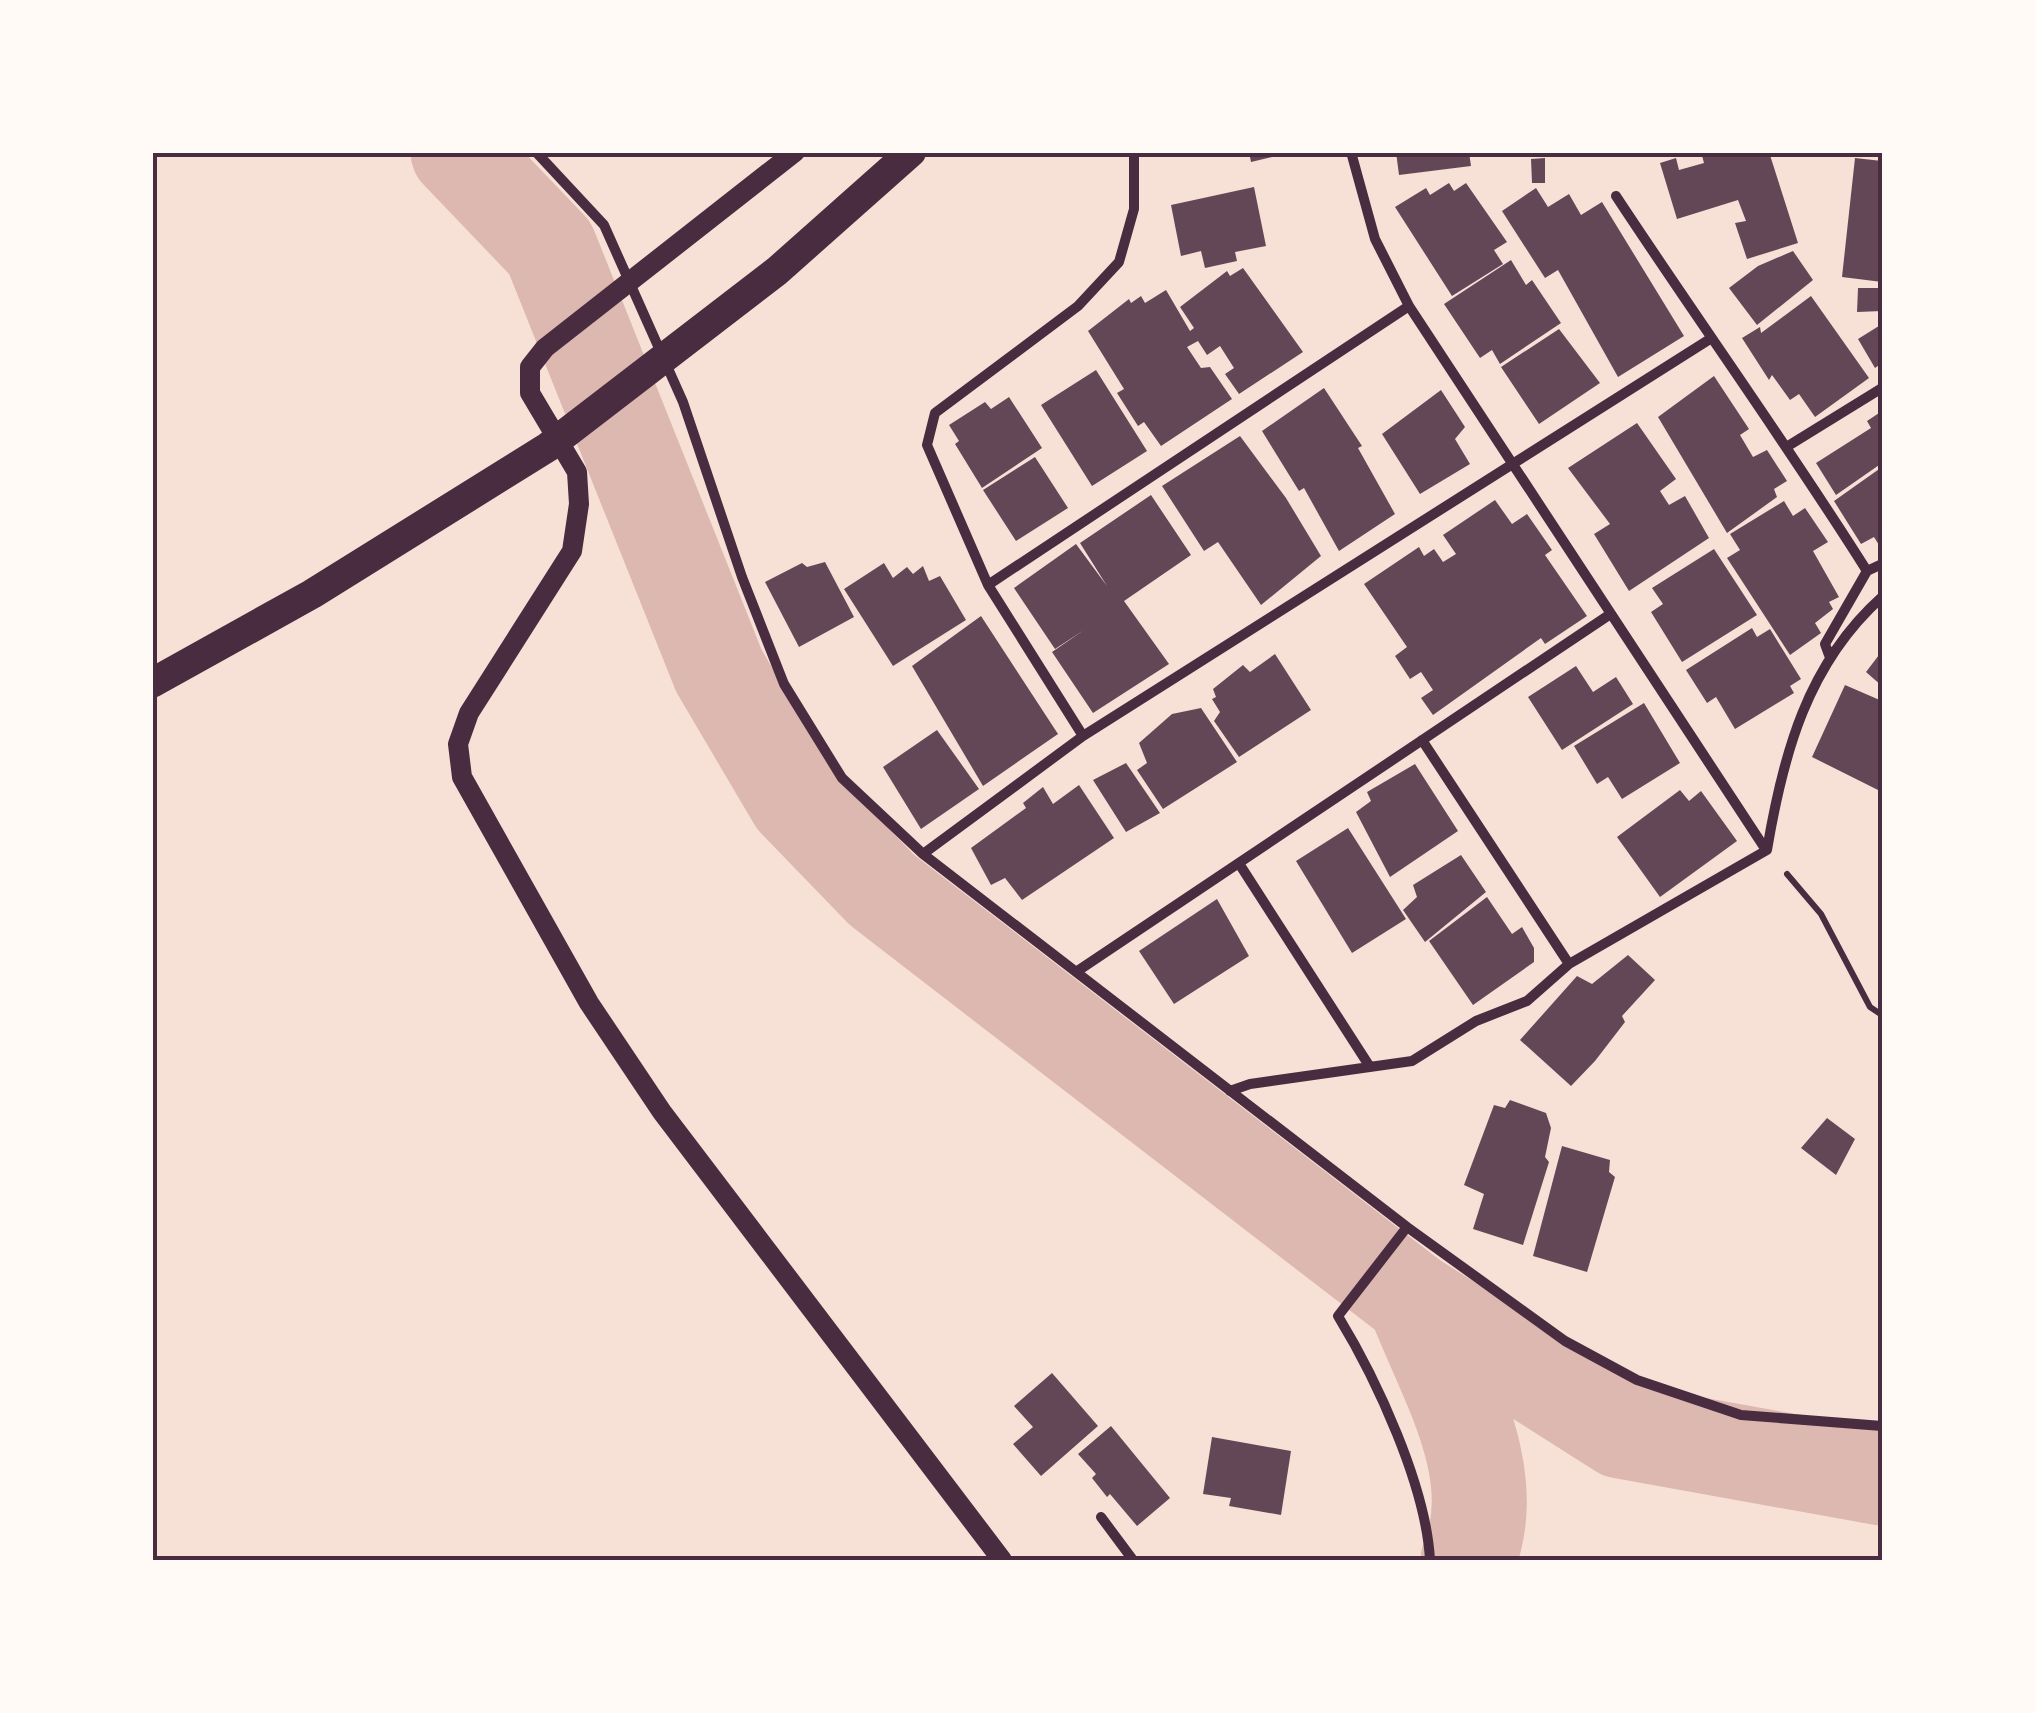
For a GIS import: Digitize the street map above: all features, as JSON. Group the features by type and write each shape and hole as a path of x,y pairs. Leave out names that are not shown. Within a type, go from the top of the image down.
{"highway":[{"path":"152,683 312,594 548,447 776,271 911,152"}],"main road":[{"path":"795,152 545,348 530,367 530,393 577,472 572,551 469,713 458,744 462,776 589,1003 662,1112 1002,1560"}],"street":[{"path":"536,152 604,225 682,402 742,577 784,684 842,778 922,854 1407,1227 1565,1341 1638,1380 1741,1415 1882,1426"},
{"path":"1083,736 988,584 927,445 935,413 1078,306 1119,262 1134,209 1134,152"},
{"path":"1351,152 1376,239 1409,306 1767,850"},
{"path":"1616,196 1710,339 1788,446 1867,571"},
{"path":"988,584 1409,306"},
{"path":"922,854 1083,736 1710,339"},
{"path":"1788,446 1882,388"},
{"path":"1829,655 1826,644 1867,571 1882,564"},
{"path":"1767,850 1782,761 1829,655 1882,596"},
{"path":"1076,972 1609,615"},
{"path":"1422,740 1569,964"},
{"path":"1230,1090 1412,1061 1476,1021 1526,1001 1569,964 1767,850"},
{"path":"1240,865 1370,1067"},
{"path":"1407,1227 1338,1316 1366,1363 1428,1522 1430,1560"},
{"path":"1101,1518 1133,1560"}],"path":[{"path":"1767,850 1821,914 1870,1007 1882,1015"}],"building":[{"path":"1249,152 1284,152 1284,154 1251,162"},
{"path":"1396,152 1469,152 1471,166 1399,175"},
{"path":"1701,152 1769,152 1798,243 1747,259 1735,223 1746,221 1738,200 1677,219 1660,163 1676,158 1679,170 1704,163"},
{"path":"1545,158 1545,183 1532,183 1531,159"},
{"path":"1855,158 1882,161 1882,282 1842,277"},
{"path":"1449,183 1454,191 1466,183 1507,242 1494,250 1503,264 1452,296 1395,207 1426,188 1430,195"},
{"path":"1254,187 1266,246 1235,252 1237,261 1205,268 1201,251 1181,256 1171,205"},
{"path":"1536,188 1548,207 1569,194 1581,215 1602,202 1684,336 1618,377 1558,270 1545,278 1502,211"},
{"path":"1793,251 1813,280 1757,325 1729,288 1758,266"},
{"path":"1511,260 1526,285 1532,280 1561,323 1500,364 1492,350 1480,358 1444,304"},
{"path":"1243,268 1303,352 1239,394 1225,374 1234,368 1220,346 1207,355 1198,341 1187,347 1201,368 1210,367 1232,399 1161,446 1144,422 1138,426 1117,393 1124,389 1088,331 1129,299 1131,303 1141,296 1145,303 1166,290 1190,331 1194,328 1180,307 1227,271 1230,276"},
{"path":"1858,288 1882,288 1882,311 1857,312"},
{"path":"1811,296 1869,378 1815,417 1799,394 1790,400 1772,375 1769,380 1742,338 1760,327 1761,333"},
{"path":"1882,324 1882,363 1875,368 1858,339"},
{"path":"1559,329 1600,383 1539,424 1501,367"},
{"path":"1096,370 1147,451 1092,486 1041,405"},
{"path":"1714,376 1749,429 1740,435 1753,457 1767,450 1787,481 1774,489 1777,497 1727,533 1658,417"},
{"path":"1324,388 1362,446 1358,448 1395,514 1339,551 1304,488 1299,491 1262,431"},
{"path":"1441,390 1465,427 1455,439 1470,464 1420,494 1382,434"},
{"path":"1009,397 1042,448 982,488 955,444 959,441 949,425 985,402 991,409"},
{"path":"1882,411 1882,463 1836,495 1816,463 1871,428 1867,421"},
{"path":"1637,423 1676,479 1660,491 1669,505 1685,496 1709,538 1629,591 1594,534 1610,524 1568,468"},
{"path":"1240,436 1286,498 1321,556 1261,605 1218,542 1204,551 1162,486"},
{"path":"1035,457 1068,508 1016,541 983,490"},
{"path":"1882,467 1882,550 1874,537 1861,544 1834,501"},
{"path":"1151,495 1191,555 1124,601 1169,664 1093,713 1052,652 1084,630 1055,649 1014,588 1076,544 1107,586 1080,543"},
{"path":"1495,500 1512,524 1527,514 1552,550 1545,555 1587,616 1545,644 1541,638 1433,715 1421,698 1433,690 1421,672 1410,679 1395,656 1407,647 1364,584 1419,547 1424,556 1434,549 1443,562 1456,554 1443,535"},
{"path":"1784,501 1793,516 1805,508 1828,542 1813,551 1839,597 1829,602 1833,609 1815,623 1821,633 1790,655 1727,558 1740,550 1730,534"},
{"path":"1714,549 1757,615 1682,662 1651,612 1663,604 1652,588"},
{"path":"825,562 854,617 799,647 765,582 802,563 807,567"},
{"path":"884,563 893,578 907,567 913,574 923,566 929,581 940,576 966,620 893,666 844,589"},
{"path":"981,616 1058,734 983,786 912,666"},
{"path":"1752,628 1757,637 1770,629 1801,679 1790,686 1794,693 1735,729 1716,697 1707,703 1686,670"},
{"path":"1882,651 1882,686 1866,672"},
{"path":"1275,654 1311,710 1239,757 1214,721 1220,712 1212,699 1216,697 1213,689 1243,665 1250,672"},
{"path":"1576,666 1593,692 1616,677 1633,704 1562,750 1528,697"},
{"path":"1845,685 1882,701 1882,792 1812,757"},
{"path":"1644,703 1680,763 1622,799 1608,777 1597,784 1574,746"},
{"path":"1201,708 1237,762 1163,809 1137,770 1147,763 1139,743 1172,714"},
{"path":"937,730 979,789 921,829 883,767"},
{"path":"1126,763 1160,813 1126,832 1093,780"},
{"path":"1415,764 1458,831 1390,877 1356,812 1371,801 1367,792"},
{"path":"1079,785 1114,838 1022,900 1005,878 991,885 971,848 1026,808 1023,803 1043,787 1053,804"},
{"path":"1680,790 1689,801 1701,791 1737,841 1660,897 1617,837"},
{"path":"1348,828 1406,919 1352,953 1296,861"},
{"path":"1461,855 1486,892 1425,942 1403,910 1417,897 1413,885"},
{"path":"1487,897 1512,934 1522,927 1534,948 1534,962 1473,1005 1429,941"},
{"path":"1217,899 1249,956 1174,1004 1139,951"},
{"path":"1628,955 1655,980 1622,1016 1625,1022 1571,1086 1520,1040 1577,976 1592,984"},
{"path":"1510,1100 1546,1113 1551,1128 1545,1157 1549,1162 1523,1245 1473,1229 1484,1194 1464,1185 1494,1105 1505,1108"},
{"path":"1827,1118 1855,1139 1836,1175 1801,1148"},
{"path":"1562,1146 1610,1160 1609,1172 1615,1177 1587,1272 1533,1256"},
{"path":"1052,1373 1098,1426 1041,1476 1013,1444 1033,1427 1014,1406"},
{"path":"1111,1426 1170,1498 1137,1526 1110,1494 1107,1497 1092,1478 1096,1474 1078,1454"},
{"path":"1212,1437 1291,1451 1281,1515 1229,1506 1231,1498 1203,1494"}],"waterway":[{"path":"458,152 550,248 719,671 795,800 882,890 1414,1300 1621,1431 1882,1478"},
{"path":"1414,1300 1455,1396 1475,1462 1477,1528 1468,1560"}]}
